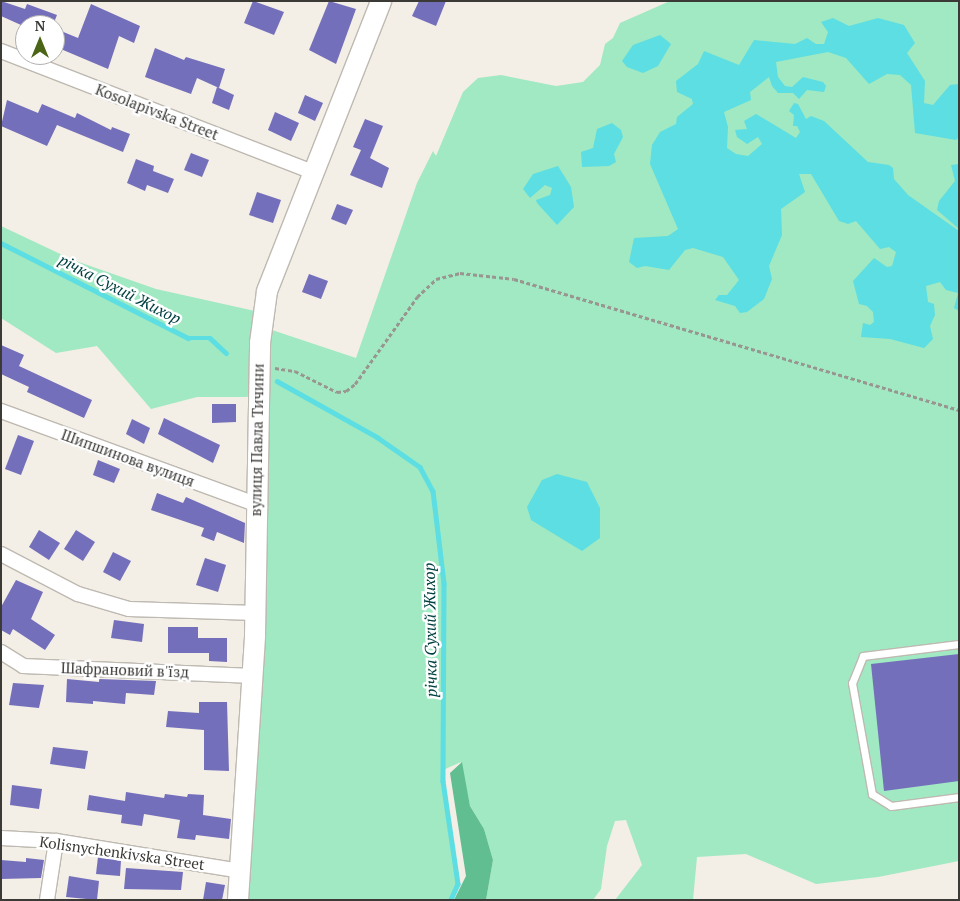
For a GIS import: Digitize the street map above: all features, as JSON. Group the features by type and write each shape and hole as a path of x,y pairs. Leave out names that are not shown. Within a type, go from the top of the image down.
{"main road":[{"name":"вулиця Павла Тичини","path":"238,900 242,871 254,676 256,613 255,504 259,365 267,291 381,1"}],"street":[{"name":"Kosolapivska Street","path":"1,51 313,172"},
{"name":"Шипшинова вулиця","path":"1,411 255,504"},
{"path":"1,554 78,594 129,608 256,613"},
{"name":"Шафрановий в'їзд","path":"1,652 23,666 254,676"},
{"name":"Kolisnychenkivska Street","path":"1,838 56,841 242,871"},
{"path":"47,900 56,841"}],"lane":[{"path":"959,644 863,656 852,683 872,794 891,806 959,797"}],"path":[{"path":"259,365 295,371 337,392 346,391 355,384 417,297 436,279 460,273 514,278 959,410"}],"green space":[{"path":"670,1 959,1 959,861 878,877 816,884 746,854 697,857 693,900 615,900 642,865 626,820 615,821 607,846 601,889 593,900 486,900 493,860 484,829 470,806 461,762 443,770 458,884 450,900 238,900 254,392 247,397 197,397 151,409 97,346 56,353 1,318 1,226 73,260 156,289 264,313 263,327 356,358 417,183 433,151 436,156 463,92 478,78 501,75 556,86 583,82 600,65 605,44 613,38 620,23"},
{"path":"462,762 470,806 484,829 493,860 486,900 454,900 466,876 450,773"}],"water":[{"path":"833,18 849,26 878,18 904,25 915,43 907,53 925,81 924,103 933,105 950,85 959,84 959,137 956,140 915,133 911,85 900,75 887,74 869,84 846,58 828,52 776,62 778,77 785,86 792,87 803,77 823,82 826,86 824,92 807,90 799,99 793,93 778,93 772,86 769,77 750,92 751,100 724,112 728,127 727,148 736,154 748,156 762,144 758,137 747,144 737,137 735,130 747,129 744,121 756,114 796,138 800,132 797,126 793,126 794,115 789,111 794,103 798,104 806,119 811,116 824,121 868,162 889,165 893,168 894,179 908,195 959,231 959,311 954,308 958,293 946,290 940,282 926,286 928,302 934,304 935,315 930,326 933,339 924,348 890,339 861,337 863,323 870,325 874,322 873,312 867,306 859,304 853,281 874,258 887,267 892,266 896,252 889,247 880,249 856,221 848,224 839,221 811,174 799,174 805,192 781,209 782,235 769,266 772,279 764,299 747,312 740,313 735,306 715,300 719,295 727,295 739,280 723,257 693,248 685,250 669,270 645,266 637,268 629,262 634,238 668,236 678,229 650,164 652,145 660,132 676,124 677,117 693,104 692,99 677,92 676,81 698,64 704,51 739,65 754,40 795,44 807,38 816,44 824,44 828,32 821,22"},
{"path":"660,35 671,44 658,66 643,73 627,67 622,61 633,45"},
{"path":"612,123 621,130 623,137 614,154 616,162 609,166 582,167 581,152 593,148 597,129"},
{"path":"959,164 958,228 937,210 939,201 955,181 951,165"},
{"path":"558,166 571,187 574,207 557,225 536,200 550,195 552,188 545,185 530,198 523,189 533,174"},
{"path":"557,474 587,482 600,508 600,538 582,551 531,520 527,507 542,480"}],"building":[{"path":"1,1 25,9 27,4 57,15 15,15 15,22 1,16"},
{"path":"253,1 284,12 274,35 244,23"},
{"path":"329,1 356,9 336,64 309,50"},
{"path":"419,1 446,1 436,26 412,16"},
{"path":"91,4 140,26 134,43 119,36 108,69 65,51 65,33 78,38"},
{"path":"155,48 184,60 186,57 225,69 219,88 197,78 191,94 145,77"},
{"path":"217,87 234,95 229,110 212,103"},
{"path":"305,95 323,103 315,121 298,113"},
{"path":"7,100 38,113 42,104 75,118 77,113 111,130 112,127 130,134 123,152 57,125 47,146 1,126"},
{"path":"275,112 299,123 291,141 268,130"},
{"path":"365,119 383,126 370,158 389,168 382,188 350,175 361,150 353,147"},
{"path":"191,153 209,160 202,177 184,170"},
{"path":"136,159 154,166 153,171 174,179 168,193 147,185 145,191 127,183"},
{"path":"257,192 281,200 273,223 249,215"},
{"path":"337,204 353,210 346,225 331,219"},
{"path":"309,274 328,281 321,299 302,292"},
{"path":"1,345 24,355 19,366 92,400 84,418 27,392 29,387 1,374"},
{"path":"212,404 236,404 236,422 212,423"},
{"path":"164,418 220,445 213,463 158,434"},
{"path":"132,419 150,428 144,444 126,434"},
{"path":"18,435 34,441 21,475 5,469"},
{"path":"98,460 120,469 114,483 93,475"},
{"path":"157,493 183,503 186,497 245,523 244,543 217,532 214,541 201,536 204,528 151,510"},
{"path":"39,530 60,543 49,560 29,547"},
{"path":"76,530 95,542 83,561 64,549"},
{"path":"113,552 131,561 120,581 103,572"},
{"path":"205,558 226,565 218,592 196,585"},
{"path":"16,580 43,592 31,619 55,635 45,650 13,629 10,635 1,630 1,607"},
{"path":"114,620 144,624 142,642 111,638"},
{"path":"168,627 198,627 198,638 227,638 227,662 209,661 209,653 168,653"},
{"path":"959,654 959,781 884,791 871,664"},
{"path":"67,679 99,682 99,679 156,681 154,695 126,693 125,704 93,701 93,704 66,702"},
{"path":"13,683 44,685 39,708 9,705"},
{"path":"199,702 227,702 229,771 204,770 204,730 166,727 168,711 199,713"},
{"path":"53,747 88,751 85,769 50,764"},
{"path":"12,785 42,789 39,809 10,805"},
{"path":"126,792 164,798 165,794 187,797 188,794 204,795 203,815 231,819 229,839 196,835 195,840 177,838 180,820 144,814 142,826 121,823 122,815 87,810 89,795 125,801"},
{"path":"98,857 121,860 120,876 96,874"},
{"path":"26,858 44,860 41,878 1,879 1,860 26,862"},
{"path":"126,868 183,872 181,890 124,889"},
{"path":"69,876 99,881 97,900 66,897"},
{"path":"206,882 225,885 222,900 203,900"}],"waterway":[{"name":"річка Сухий Жихор","path":"1,243 188,338 210,338 226,353"},
{"name":"річка Сухий Жихор","path":"277,381 377,437 420,467 433,491 444,583 443,781 458,884 451,900"}]}
